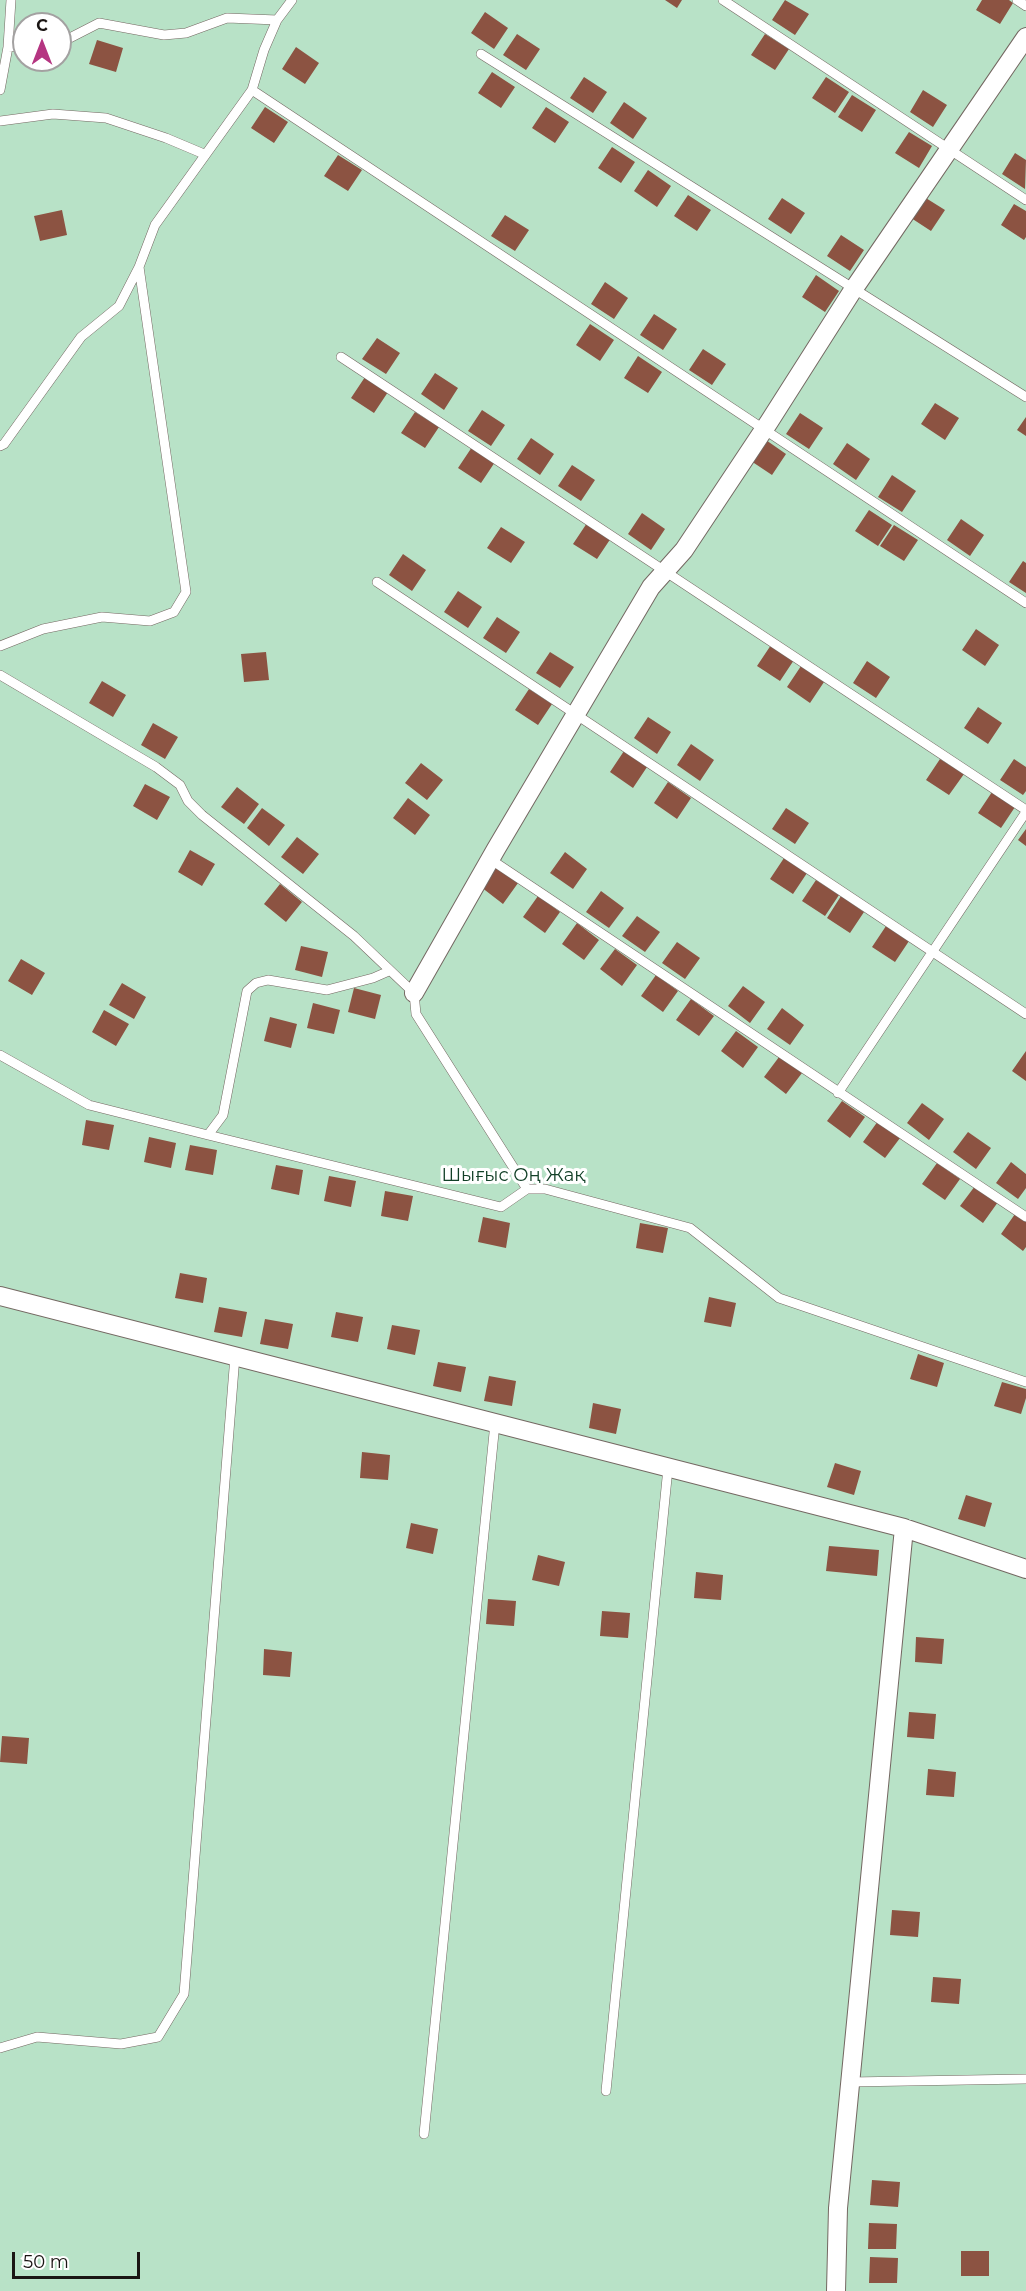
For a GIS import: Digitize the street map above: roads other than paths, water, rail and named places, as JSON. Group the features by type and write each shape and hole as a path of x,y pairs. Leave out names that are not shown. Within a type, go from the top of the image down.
{"street":[{"path":"414,993 490,859 651,587 684,550 853,290 1026,36"},
{"path":"0,1296 904,1528 1026,1569"},
{"path":"836,2291 838,2208 904,1528"}],"lane":[{"path":"0,90 8,47 11,0"},
{"path":"0,446 4,444 81,337 119,306 139,267 155,225 252,90 264,50 277,20 292,0"},
{"path":"723,0 1026,200"},
{"path":"1017,0 1026,6"},
{"path":"72,37 99,23 164,35 186,33 226,18 277,20"},
{"path":"8,47 12,47"},
{"path":"481,54 1026,397"},
{"path":"252,90 763,431 1026,603"},
{"path":"0,121 53,114 106,118 166,138 204,154"},
{"path":"0,646 43,629 102,617 150,621 174,612 186,592 139,267"},
{"path":"341,357 1026,811 838,1093"},
{"path":"377,582 1026,1014"},
{"path":"0,675 156,767 180,785 188,801 202,815 354,936 414,993 416,1014 527,1190"},
{"path":"490,859 1026,1217"},
{"path":"208,1135 223,1115 247,991 256,983 268,980 327,990 373,978 389,971"},
{"path":"0,1055 89,1105 208,1135 501,1207 527,1190 545,1189 690,1228 779,1298 1026,1382"},
{"path":"0,2048 37,2037 121,2044 158,2037 184,1994 235,1356"},
{"path":"424,2134 495,1423"},
{"path":"606,2091 668,1468"},
{"path":"850,2082 1026,2079"}],"park label":[{"name":"Шығыс Оң Жақ","path":"513,1176"}]}
